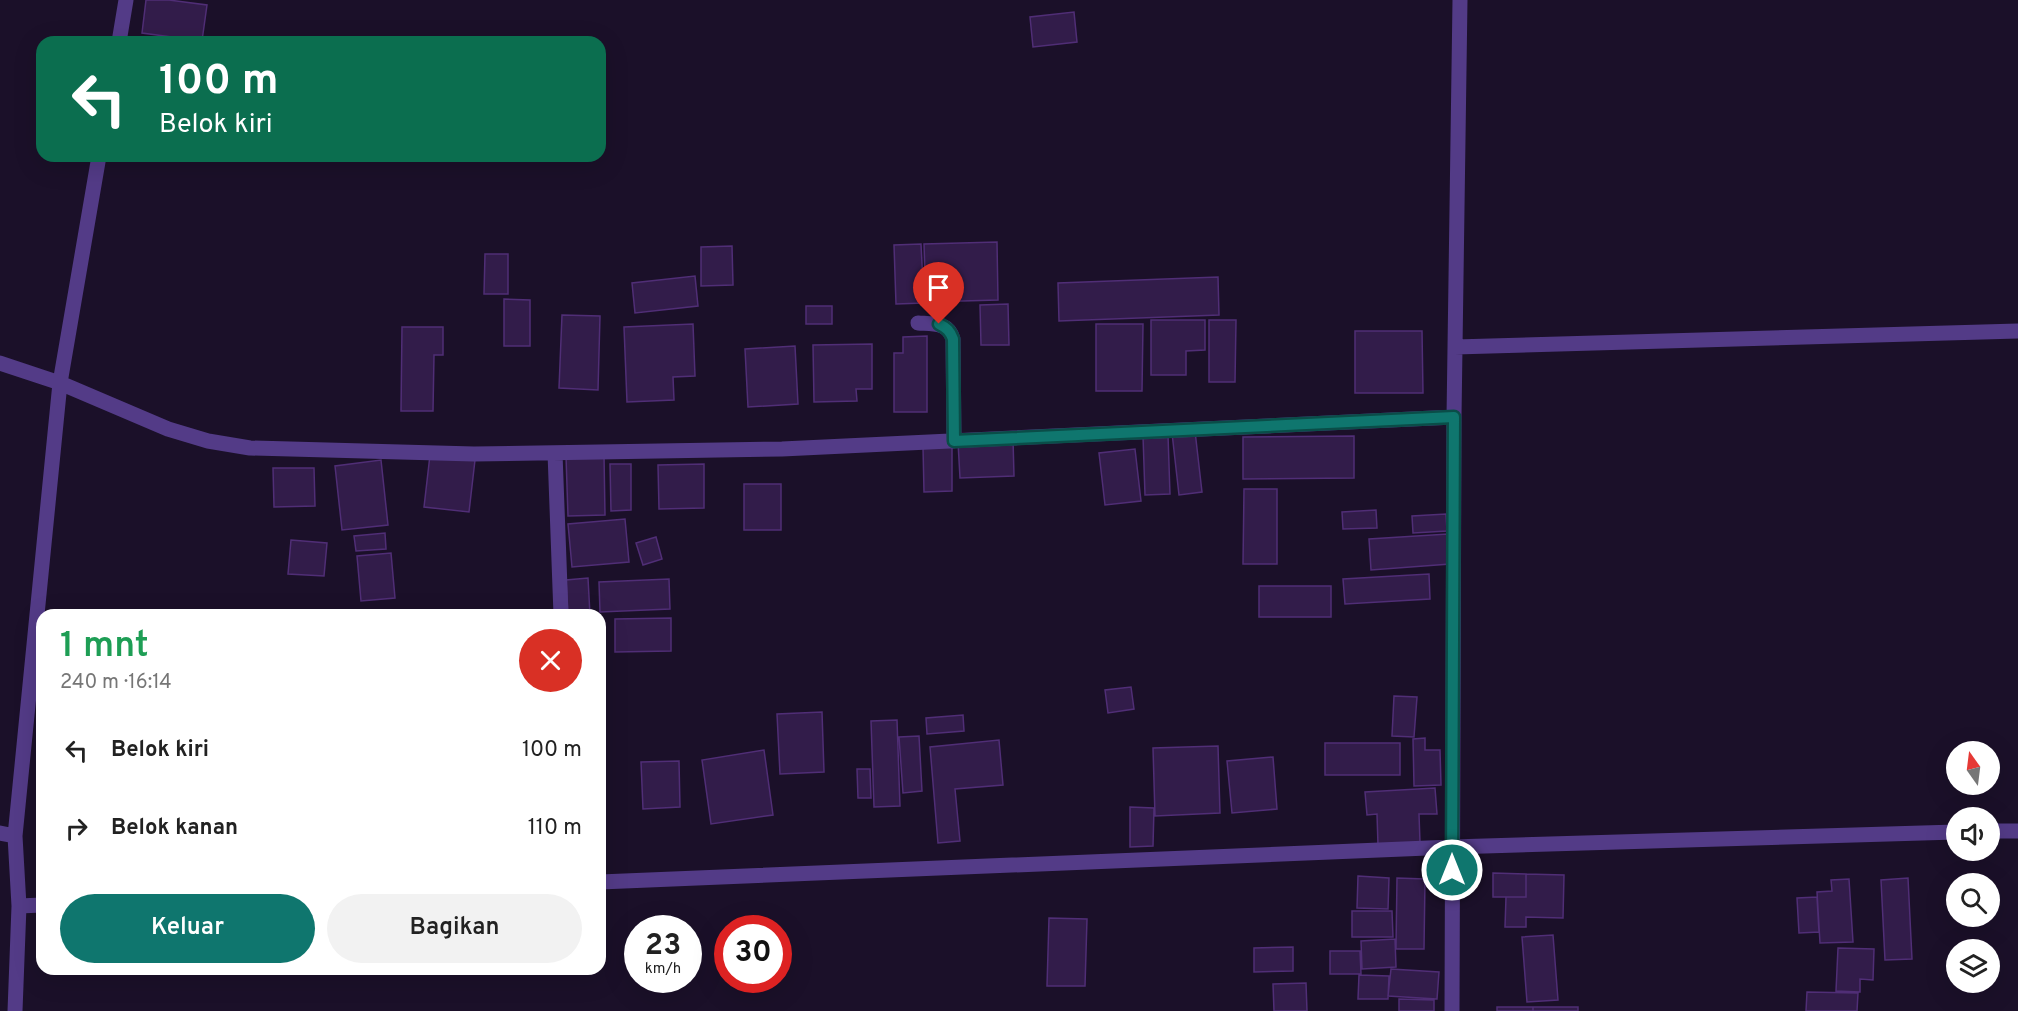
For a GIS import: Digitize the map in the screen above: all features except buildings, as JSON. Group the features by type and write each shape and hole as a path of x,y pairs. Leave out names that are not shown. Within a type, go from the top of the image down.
{"street":[{"path":"120,36 126,0"},
{"path":"1452,1011 1454,417 1460,0"},
{"path":"15,1011 19,906 8,835 60,383 98,162"},
{"path":"918,323 939,324 946,327 953,339 954,441"},
{"path":"1455,347 2018,332"},
{"path":"0,363 60,383 168,429 208,441 250,448 474,454 782,449 1454,417"},
{"path":"555,453 561,609"},
{"path":"2000,831 2018,831"},
{"path":"606,882 1452,847 1946,832"},
{"path":"19,906 36,905"}],"route":[{"path":"939,324 946,327 953,339 954,441 1454,417 1452,870"}]}
